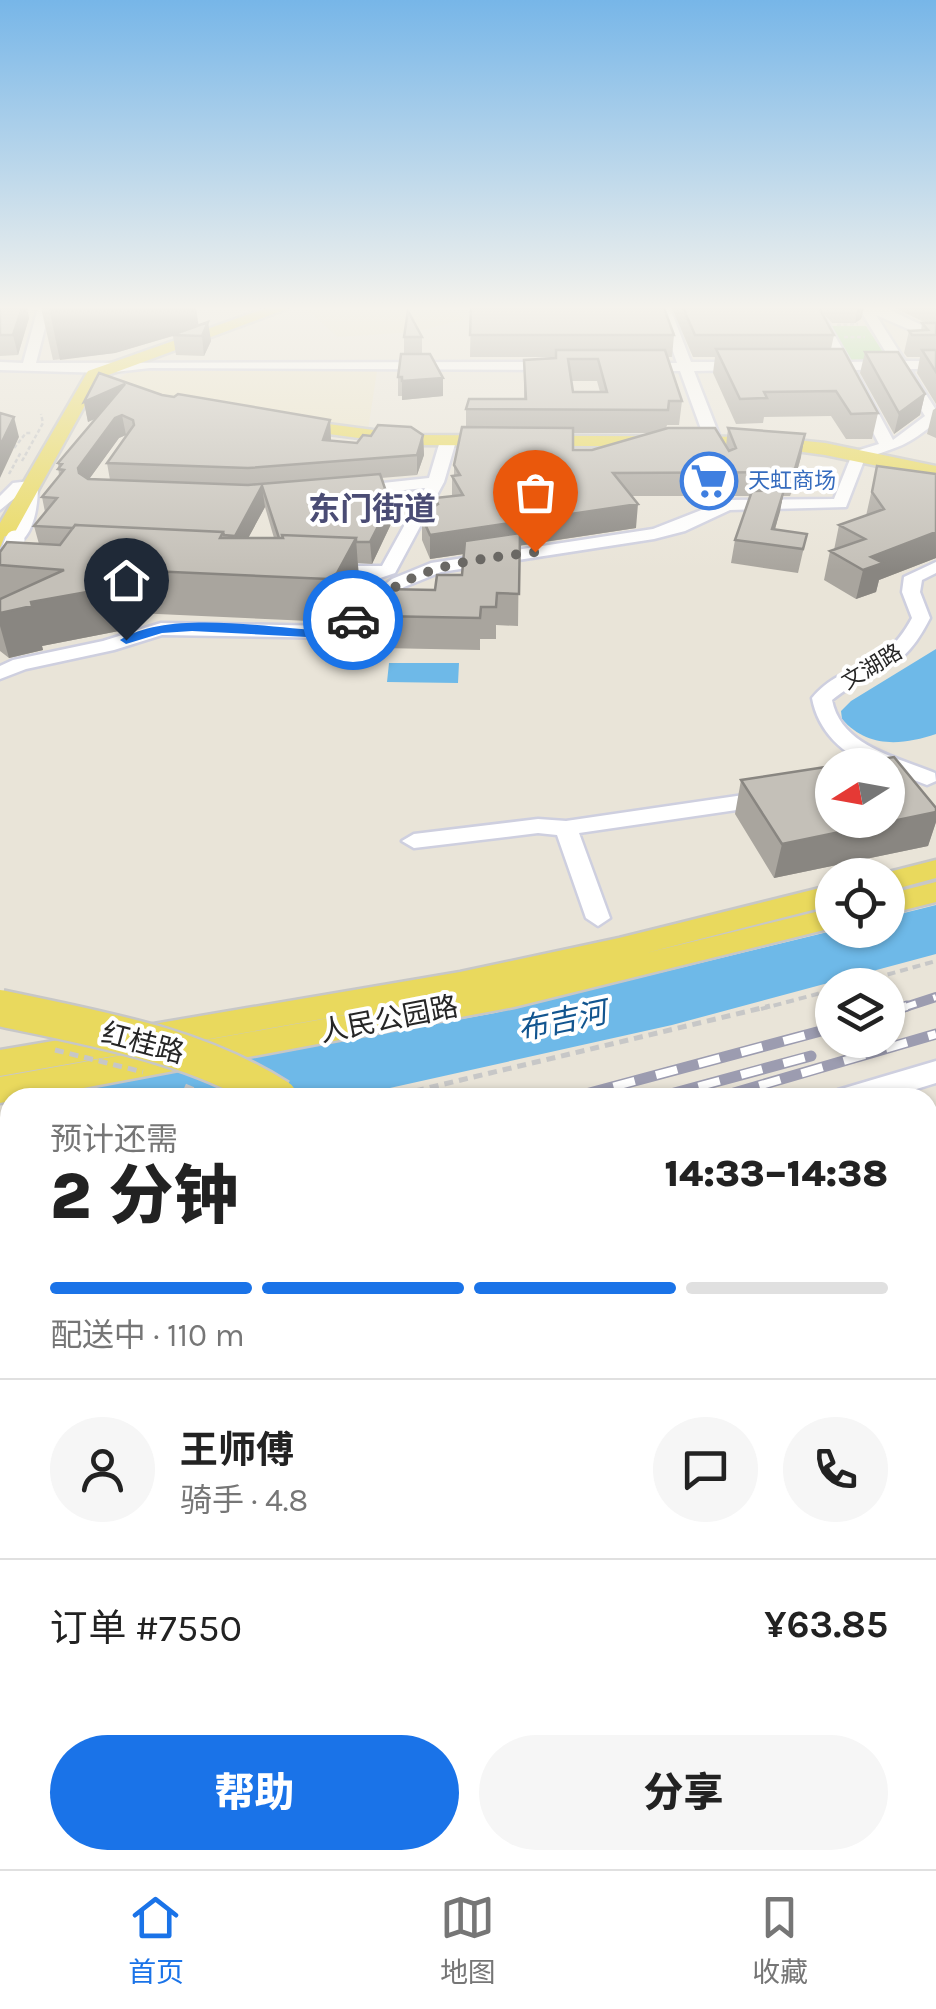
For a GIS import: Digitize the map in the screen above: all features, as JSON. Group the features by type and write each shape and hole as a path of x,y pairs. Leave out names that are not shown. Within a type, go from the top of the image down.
{"main road":[{"path":"0,522 19,485 83,395"},
{"path":"272,421 354,435 448,441 712,440 798,445 936,472"},
{"path":"5,540 19,485"},
{"path":"905,877 936,869"},
{"path":"905,900 936,892"},
{"name":"人民公园路","path":"0,1063 477,979 619,949 815,899"},
{"name":"人民公园路","path":"11,1088 514,996 815,922"},
{"name":"红桂路","path":"0,1008 159,1044 234,1072 262,1088"},
{"name":"红桂路","path":"0,1024 166,1064 222,1088"}],"street":[{"path":"696,395 712,440"},
{"path":"862,395 888,448"},
{"path":"0,673 20,664 161,630 338,632 418,573 437,567 654,534 679,528 727,505 840,504 858,455 888,448 933,417 919,395"},
{"path":"300,570 377,574 389,569 436,482 448,441"},
{"path":"343,490 436,482"},
{"path":"0,505 19,485"},
{"path":"0,579 5,540"},
{"name":"文湖路","path":"932,778 833,734 822,712 822,698 889,662 910,644 921,618 911,592 913,577 936,567"},
{"path":"905,779 932,778"},
{"path":"414,841 538,826 566,828 815,791"},
{"path":"566,828 598,918"},
{"path":"882,1088 936,1072"}],"path":[{"path":"19,485 43,424 41,414"},
{"path":"4,452 18,446 26,433 32,433"},
{"path":"14,466 21,452"},
{"path":"905,970 936,962"},
{"path":"430,1088 676,1032 815,995"},
{"path":"37,1046 151,1074"},
{"path":"181,1084 190,1088"}],"shaded area":[{"path":"163,395 373,395 368,430"}],"water":[{"path":"936,649 936,734 886,742 863,736 842,719 841,711 851,701"},
{"path":"389,663 459,663 458,683 387,682"},
{"name":"布吉河","path":"936,905 936,954 884,968 815,968 815,987 672,1025 390,1088 79,1088 495,1013 815,935 815,948 905,948 905,913"}],"building":[{"path":"115,395 185,395 330,420 323,440 357,443 363,435 371,436 378,425 411,427 423,435 417,455 248,468 107,463 134,425 133,420 122,415 115,418 78,468 88,479 248,485 380,474 390,503 370,542 356,542 356,538 279,538 262,486 235,536 223,532 34,526 57,498 42,497 64,470 58,469 62,464 58,463"},
{"path":"526,395 680,395 682,401 669,401 668,410 466,409 469,399 526,399"},
{"path":"738,395 766,395 767,398 740,399"},
{"path":"839,395 868,395 878,413 851,414"},
{"path":"889,395 923,395 899,413"},
{"path":"0,413 14,417 0,446"},
{"path":"462,427 573,428 573,450 592,450 668,428 715,428 729,451 736,448 728,428 805,434 794,472 613,473 638,504 430,535 422,517 433,514 430,509 438,504 435,498 463,495 452,476 460,475 454,465"},
{"path":"877,466 936,474 936,532 871,557 883,563 863,570 830,551 865,539 839,525 884,509 872,492"},
{"path":"784,490 772,529 807,534 803,549 735,540 752,491"},
{"path":"75,525 223,532 220,538 356,538 337,573 328,579 128,570 115,587 31,602 32,606 0,613 0,599 64,570 0,565 0,552 7,542 60,545"},
{"path":"520,533 519,594 497,593 496,607 481,607 480,618 380,616 384,589 435,590 437,575 462,575 465,541"},
{"path":"815,769 815,837 782,844 741,780"},
{"path":"905,770 936,808 936,812 905,818"}],"railway":[{"path":"905,1007 936,997"},
{"path":"608,1088 815,1033"},
{"path":"751,1088 936,1034"},
{"path":"693,1088 811,1056"}],"way so far":[{"path":"353,620 398,583 418,573 462,562 535,552"}],"place":[{"name":"天虹商场","path":"709,481"}],"district":[{"name":"东门街道","path":"372,509"}],"route":[{"path":"126,640 161,630 192,627 326,634 338,632 353,620"}]}
